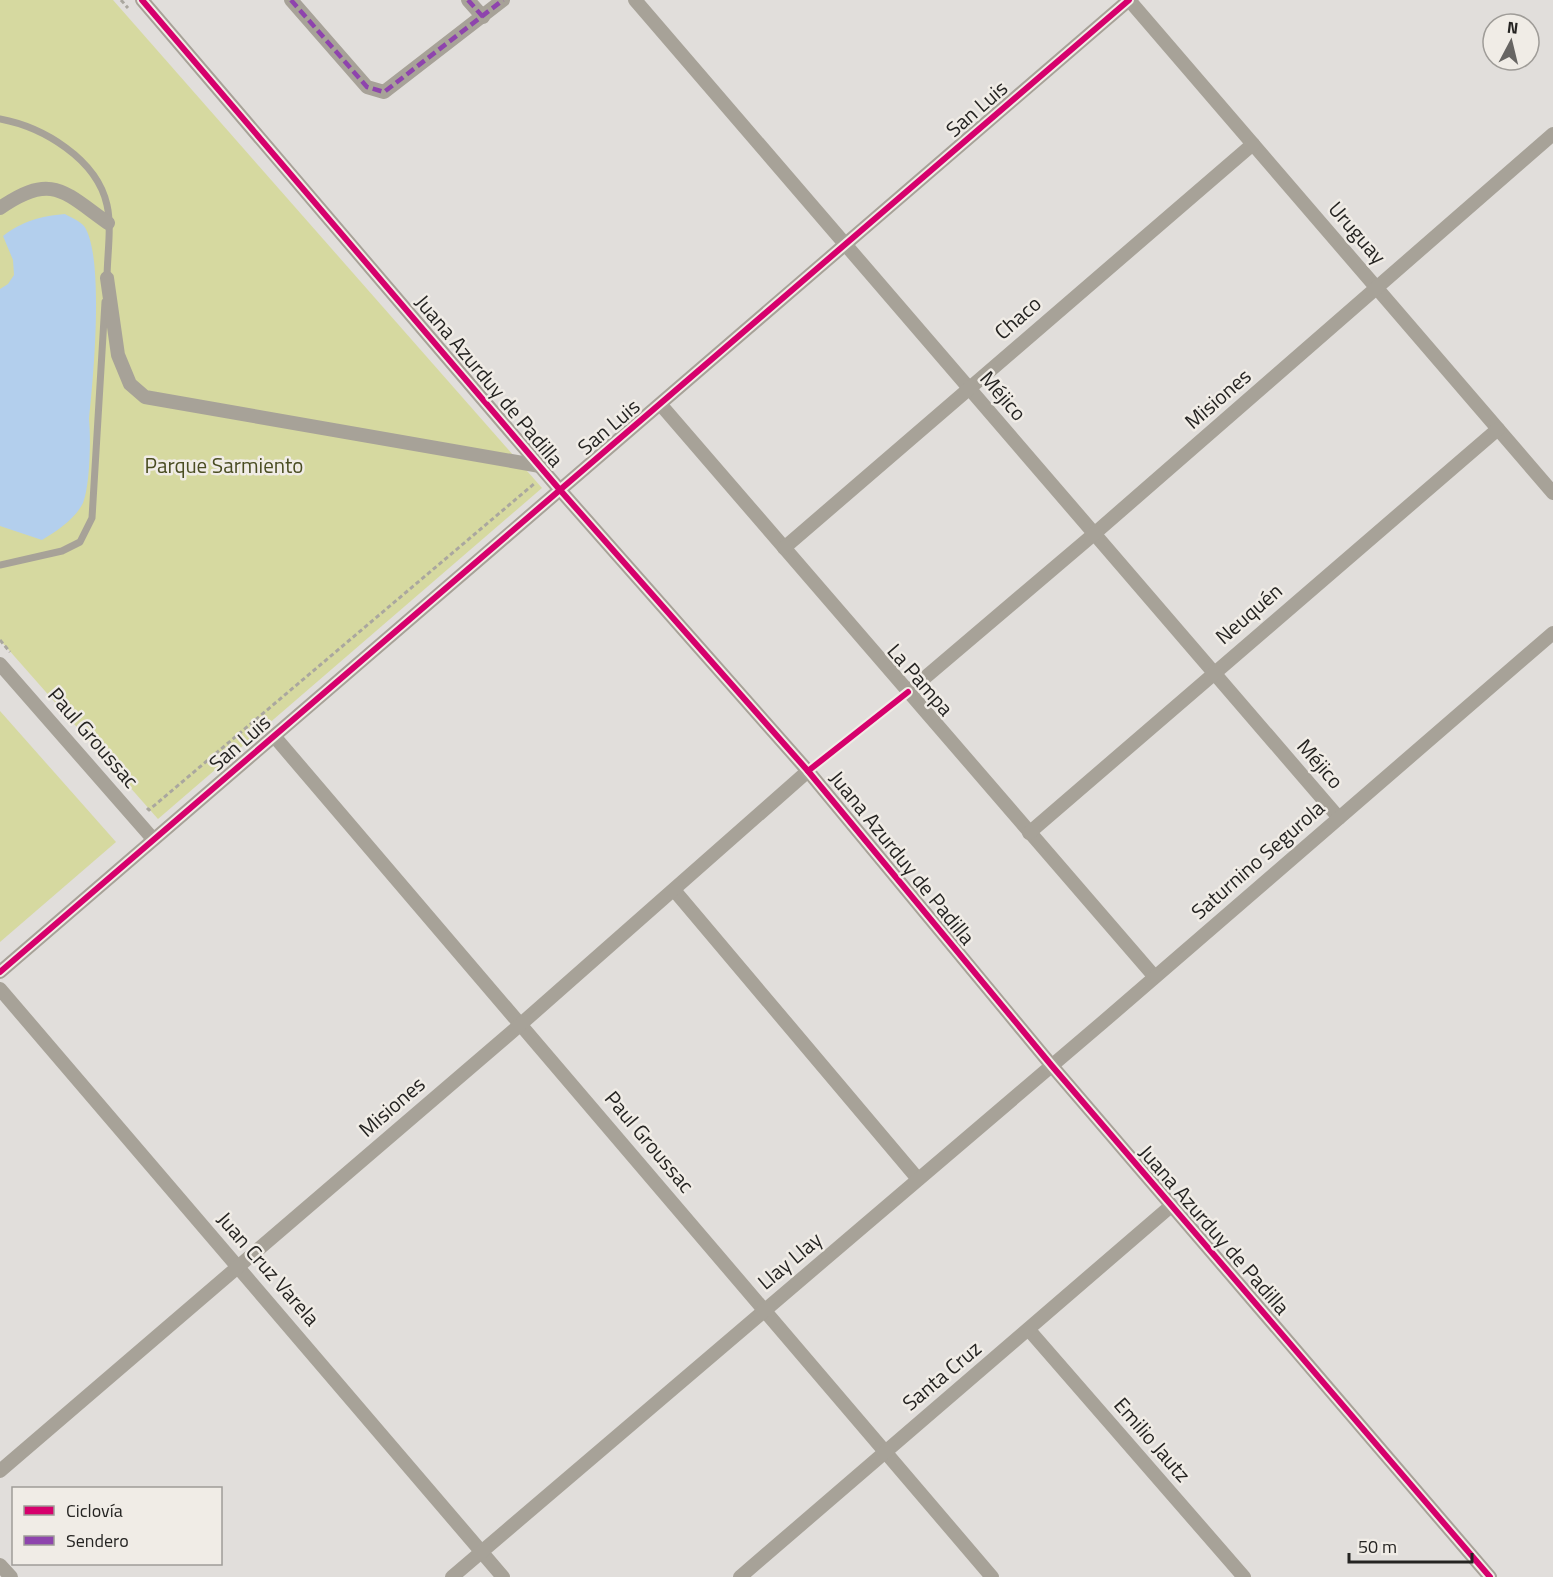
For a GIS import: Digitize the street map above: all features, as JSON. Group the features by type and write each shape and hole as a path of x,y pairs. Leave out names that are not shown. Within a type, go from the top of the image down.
{"street":[{"name":"Juana Azurduy de Padilla","path":"142,0 560,490 808,771 1052,1066 1490,1577"},
{"path":"291,0 367,87 384,92 503,0"},
{"path":"468,0 483,17"},
{"name":"Méjico","path":"635,0 1339,818"},
{"name":"San Luis","path":"0,972 1129,0"},
{"name":"Uruguay","path":"1129,0 1553,493"},
{"name":"Misiones","path":"909,692 1377,289 1553,134"},
{"name":"Chaco","path":"784,548 1253,144"},
{"path":"0,208 28,191 46,187 74,196 108,223"},
{"path":"107,278 118,355 130,384 145,397 540,466"},
{"name":"La Pampa","path":"661,405 1154,976"},
{"name":"Neuquén","path":"1029,833 1498,429"},
{"name":"Saturnino Segurola","path":"1154,976 1553,633"},
{"name":"Paul Groussac","path":"0,664 153,839"},
{"name":"Paul Groussac","path":"274,736 992,1577"},
{"name":"Misiones","path":"0,1471 521,1024 808,771"},
{"path":"674,890 918,1179"},
{"name":"Llay Llay","path":"452,1577 1052,1066 1154,976"},
{"name":"Juan Cruz Varela","path":"0,989 503,1577"},
{"name":"Santa Cruz","path":"740,1577 1171,1206"},
{"name":"Emilio Jautz","path":"1029,1330 1244,1577"},
{"path":"0,1565 10,1577"}],"lane":[{"path":"0,119 46,137 74,152 98,180 108,206 107,278 93,518 80,542 62,551 0,565"}],"path":[{"path":"121,0 129,9"},
{"path":"141,801 149,810 537,482 520,463"},
{"path":"0,640 16,658"}],"green space":[{"name":"Parque Sarmiento","path":"0,0 113,0 542,488 158,819 0,640"},
{"path":"0,711 116,842 0,942"}],"water":[{"path":"65,214 84,226 90,241 94,263 96,319 89,419 89,462 87,485 80,509 54,533 42,540 0,526 0,289 8,284 14,275 13,260 3,236 32,220"}],"marked path":[{"path":"291,0 367,87 384,92 503,0"},
{"path":"468,0 483,17"}],"cycle path":[{"path":"142,0 560,490 808,771 1052,1066 1490,1577"},
{"path":"0,972 1129,0"},
{"path":"808,771 908,692"}]}
